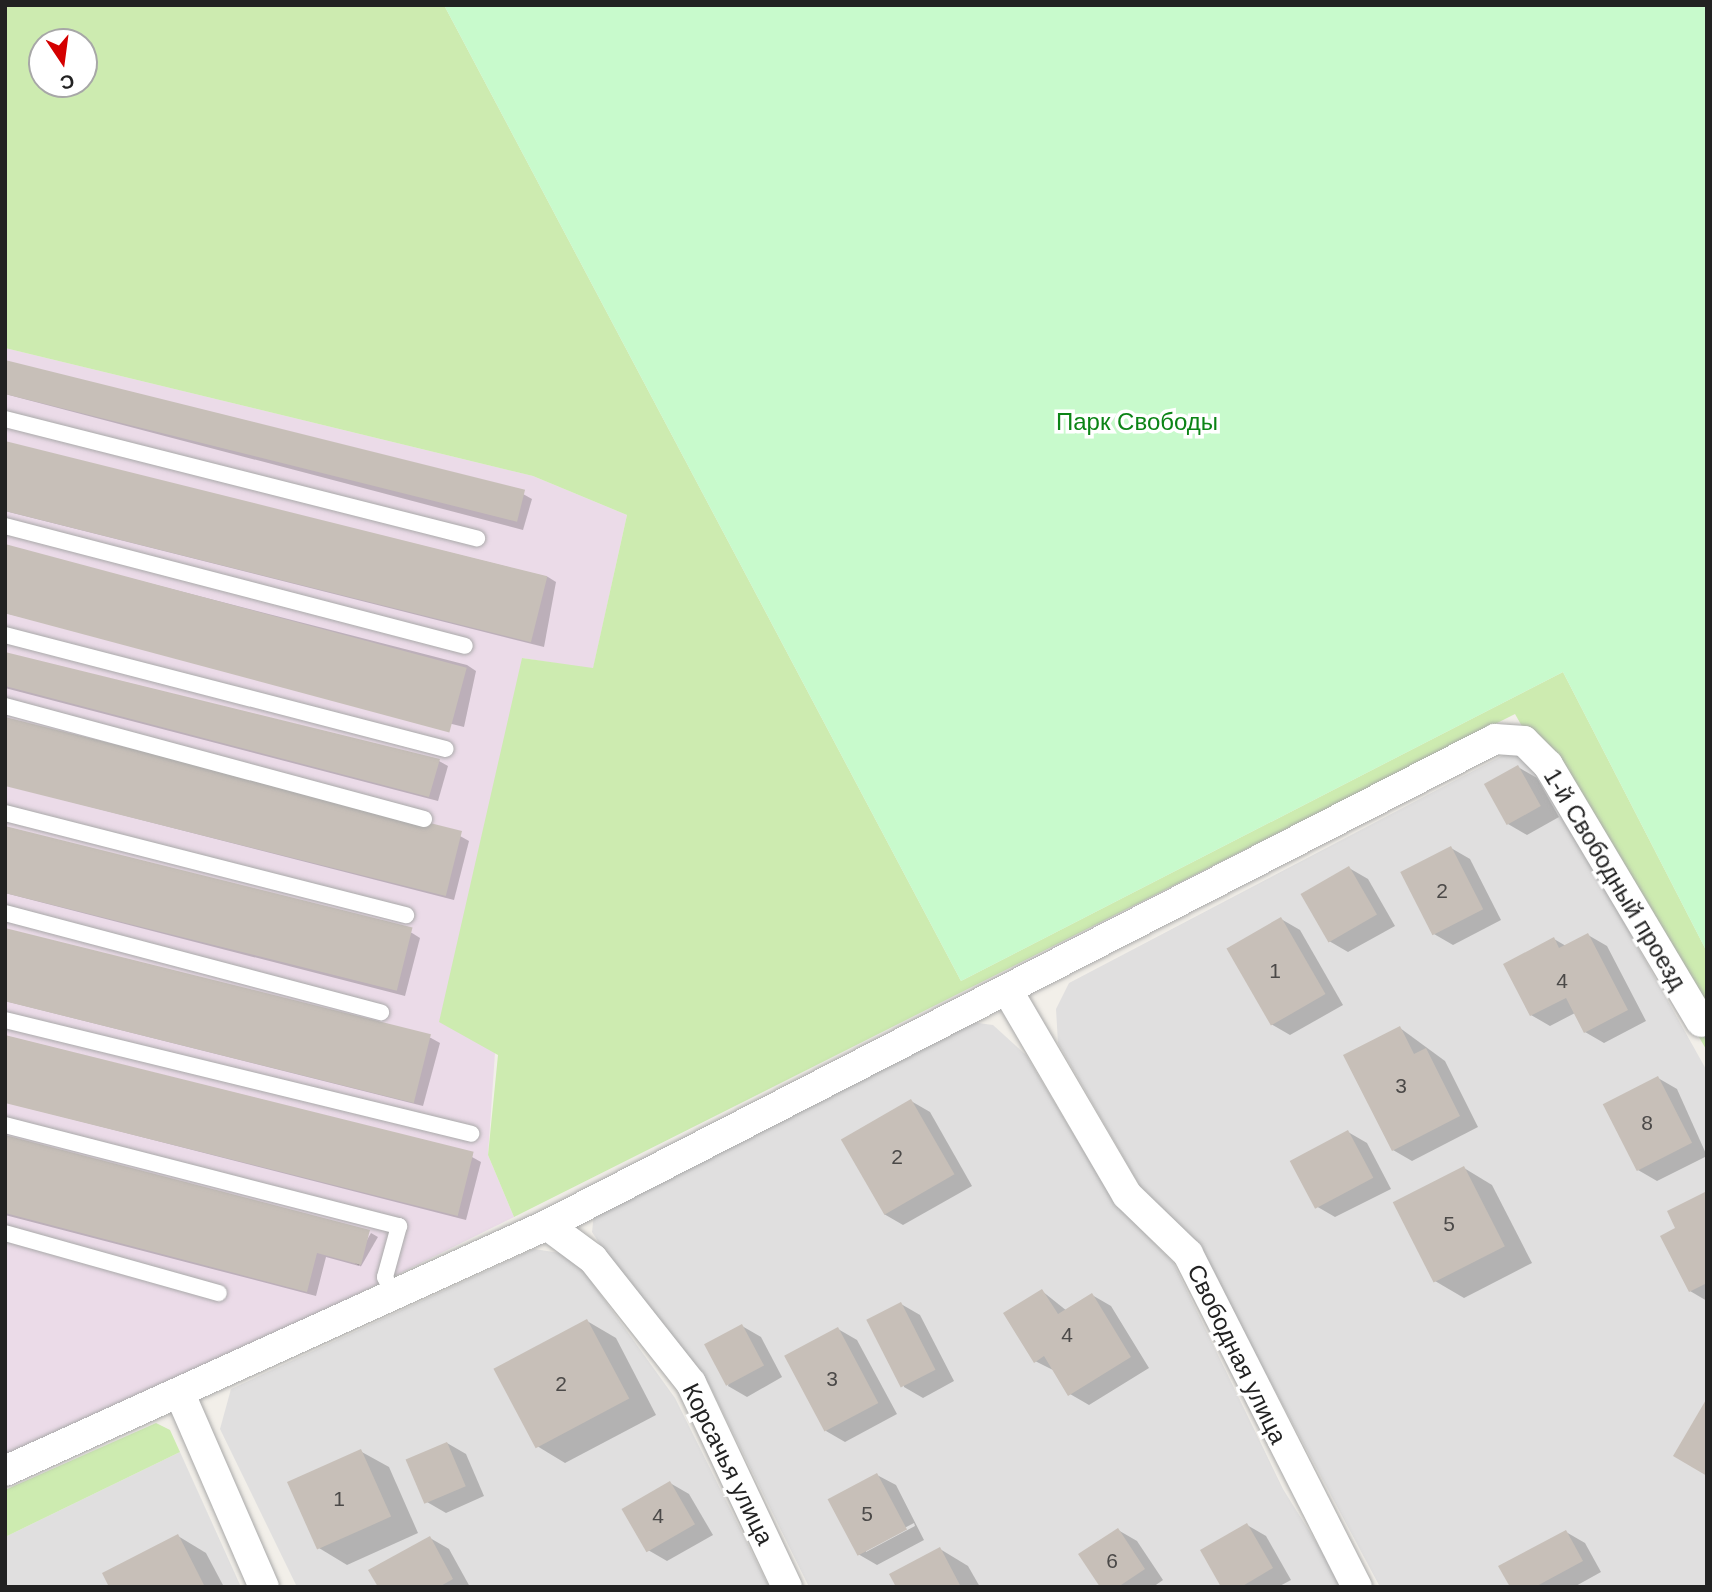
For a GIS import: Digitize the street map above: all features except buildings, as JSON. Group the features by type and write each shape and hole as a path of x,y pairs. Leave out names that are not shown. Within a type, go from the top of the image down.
{"street":[{"name":"1-й Свободный проезд","path":"1009,993 1495,739 1524,741 1548,765 1701,1023"},
{"path":"5,1471 394,1297 547,1225 918,1030 1009,993"},
{"name":"Свободная улица","path":"1009,993 1127,1195 1188,1254 1357,1587"},
{"name":"Корсачья улица","path":"547,1225 593,1259 691,1383 787,1587"},
{"path":"180,1394 264,1587"}],"lane":[{"path":"5,419 477,538"},
{"path":"5,526 465,646"},
{"path":"5,635 446,749"},
{"path":"5,706 424,819"},
{"path":"5,813 405,915"},
{"path":"5,913 381,1012"},
{"path":"5,1020 471,1134"},
{"path":"5,1125 399,1226 384,1277 394,1297"},
{"path":"5,1233 219,1293"}],"shaded area":[{"path":"5,348 533,476 627,515 593,669 522,658 488,1155 514,1217 180,1382 5,1458"},
{"path":"1515,749 1532,758 1707,1071 1707,1587 1380,1587 1198,1246 1140,1186 1058,1043 1056,1009 1069,983"},
{"path":"971,1022 993,1025 1026,1055 1114,1202 1173,1262 1283,1489 1344,1587 809,1587 706,1378 605,1252 592,1232 594,1214"},
{"path":"534,1249 560,1253 580,1266 675,1398 769,1587 297,1587 220,1429 231,1389"},
{"path":"180,1452 241,1587 5,1587 5,1537"}],"green space":[{"path":"5,5 444,5 961,981 1563,672 1707,952 1707,1051 1515,714 514,1217 488,1155 498,1055 439,1022 522,658 593,668 627,515 533,476 5,348"},
{"name":"Парк Свободы","path":"444,5 1707,5 1707,952 1563,672 961,981"},
{"path":"156,1423 170,1430 180,1452 5,1537 5,1490"}]}
